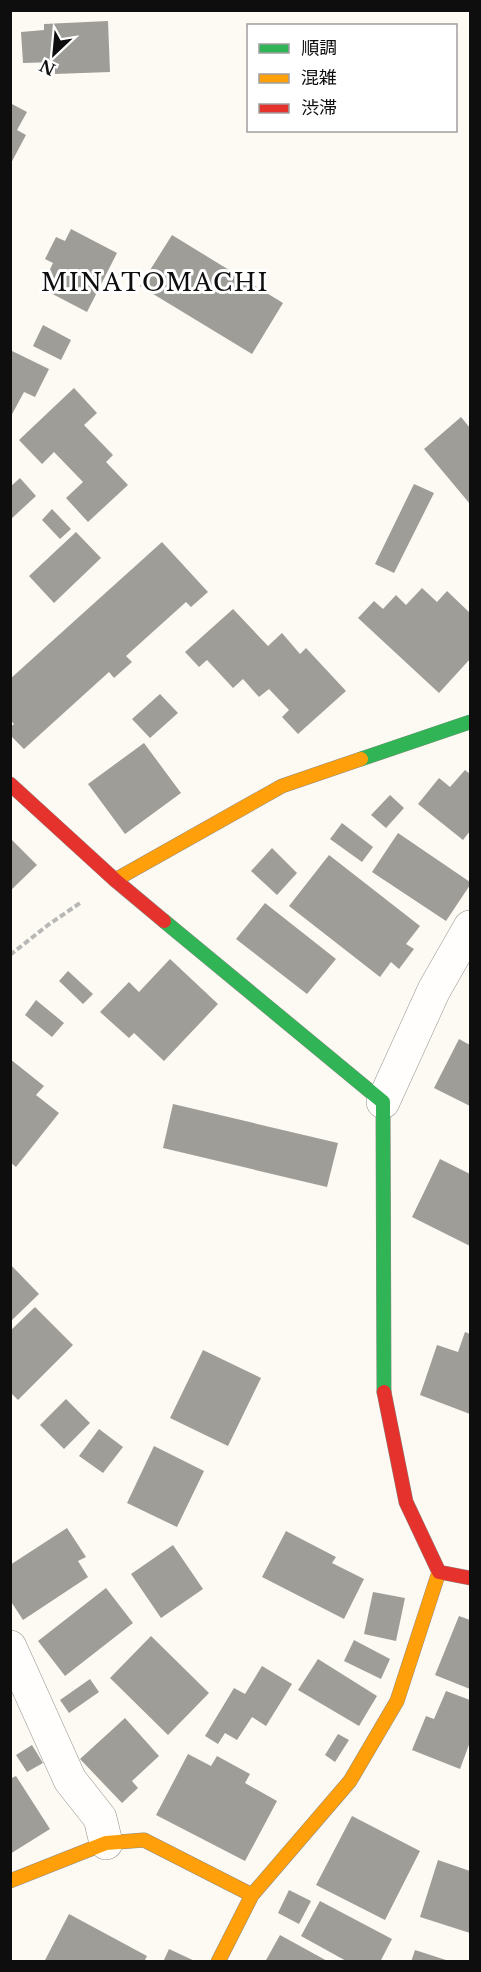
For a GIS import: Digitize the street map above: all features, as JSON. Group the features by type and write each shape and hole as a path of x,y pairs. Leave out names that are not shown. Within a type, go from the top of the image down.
{"street":[{"path":"115,880 282,786 471,722"},
{"path":"10,784 115,880 383,1102"},
{"path":"218,1962 252,1895 350,1781 397,1701 439,1572 406,1502 384,1398 383,1102 434,990 471,927"},
{"path":"439,1572 471,1578"},
{"path":"10,1647 70,1780 100,1818 106,1843"},
{"path":"10,1881 106,1843 144,1840 252,1895"}],"path":[{"path":"10,955 48,925 115,880"}],"building":[{"path":"108,21 110,72 55,74 55,62 23,63 21,32 44,30 44,24"},
{"path":"10,103 27,112 17,130 26,135 10,165"},
{"path":"71,229 117,253 87,312 41,288 53,263 45,259 56,237 65,241"},
{"path":"172,235 283,303 252,354 140,286"},
{"path":"43,325 71,340 61,360 33,346"},
{"path":"10,350 49,369 35,397 24,392 10,418"},
{"path":"74,388 97,413 84,425 113,455 106,462 128,485 88,522 66,498 83,482 54,452 42,464 19,440"},
{"path":"461,417 470,428 470,504 424,449"},
{"path":"20,478 36,496 10,520 10,487"},
{"path":"414,484 434,493 394,573 375,564"},
{"path":"52,509 71,529 60,539 42,520"},
{"path":"76,532 101,558 54,603 29,576"},
{"path":"162,542 208,592 191,607 186,602 126,656 132,662 114,678 109,672 24,749 10,735 10,727 14,724 10,720 10,679"},
{"path":"422,588 437,602 447,591 470,613 470,659 439,693 358,618 374,601 383,609 396,595 406,605"},
{"path":"233,609 268,646 282,633 300,654 306,648 346,691 298,734 282,717 289,710 269,689 259,697 243,679 233,688 207,660 199,667 185,652"},
{"path":"160,694 178,713 150,738 132,719"},
{"path":"144,743 181,793 125,834 88,784"},
{"path":"465,770 470,774 470,831 463,840 418,804 439,778 450,787"},
{"path":"390,795 404,808 386,828 371,815"},
{"path":"342,823 373,847 362,862 330,839"},
{"path":"398,833 470,882 446,921 372,872"},
{"path":"10,838 37,865 10,891"},
{"path":"272,848 297,873 277,895 251,871"},
{"path":"329,855 420,926 406,944 414,949 399,969 391,962 380,977 289,906"},
{"path":"265,903 336,959 307,994 236,939"},
{"path":"170,959 218,1004 164,1061 134,1033 129,1038 100,1012 129,982 139,992"},
{"path":"68,971 93,994 83,1004 59,981"},
{"path":"36,1000 64,1023 52,1037 25,1015"},
{"path":"459,1039 470,1045 470,1106 434,1088"},
{"path":"10,1059 44,1086 36,1095 59,1113 16,1167 10,1162"},
{"path":"173,1104 338,1143 327,1187 163,1148"},
{"path":"440,1159 470,1174 470,1246 412,1217"},
{"path":"10,1264 39,1294 10,1322"},
{"path":"35,1307 73,1345 18,1400 10,1392 10,1331"},
{"path":"465,1332 470,1334 470,1414 420,1395 437,1345 458,1352"},
{"path":"203,1350 261,1378 228,1446 170,1418"},
{"path":"66,1399 90,1423 64,1449 40,1425"},
{"path":"99,1429 123,1447 103,1473 79,1456"},
{"path":"154,1446 204,1471 177,1527 127,1503"},
{"path":"67,1528 86,1557 78,1561 88,1577 23,1620 10,1600 10,1565"},
{"path":"286,1531 336,1557 332,1563 364,1579 344,1619 262,1577"},
{"path":"173,1545 203,1589 161,1618 131,1574"},
{"path":"106,1588 133,1623 65,1676 38,1641"},
{"path":"373,1592 405,1598 396,1641 364,1634"},
{"path":"459,1616 470,1620 470,1689 435,1675"},
{"path":"151,1636 209,1693 168,1735 110,1678"},
{"path":"354,1640 390,1659 381,1679 344,1661"},
{"path":"318,1659 377,1696 359,1726 298,1690"},
{"path":"262,1666 292,1684 266,1726 252,1717 237,1740 225,1733 218,1744 205,1736 234,1688 245,1694"},
{"path":"90,1679 99,1692 69,1713 60,1700"},
{"path":"446,1691 470,1700 470,1742 460,1769 412,1750 426,1716 434,1719"},
{"path":"125,1718 159,1756 132,1781 138,1788 122,1803 80,1759"},
{"path":"338,1734 349,1740 335,1762 325,1755"},
{"path":"32,1745 43,1763 27,1772 16,1755"},
{"path":"188,1754 211,1766 217,1756 250,1774 245,1783 277,1801 245,1861 156,1815"},
{"path":"16,1776 50,1829 10,1854 10,1779"},
{"path":"352,1816 420,1851 385,1920 316,1885"},
{"path":"438,1860 470,1871 470,1933 420,1917"},
{"path":"289,1890 311,1901 299,1924 278,1913"},
{"path":"320,1901 392,1939 380,1962 348,1962 301,1936"},
{"path":"69,1914 147,1956 144,1962 44,1962"},
{"path":"280,1935 329,1962 265,1962"},
{"path":"169,1949 197,1962 163,1962"},
{"path":"415,1950 449,1961 449,1962 411,1962"}],"traffic: fast":[{"path":"361,759 470,722"},
{"path":"164,921 383,1102 384,1392"}],"traffic: slow":[{"path":"115,880 282,786 361,759"},
{"path":"218,1962 252,1895 350,1781 397,1701 439,1572"},
{"path":"10,1881 106,1843 144,1840 252,1895"}],"traffic: jam":[{"path":"10,784 115,880 164,921"},
{"path":"384,1392 406,1502 439,1572 470,1578"}],"district":[{"name":"MINATOMACHI","path":"155,283"}]}
